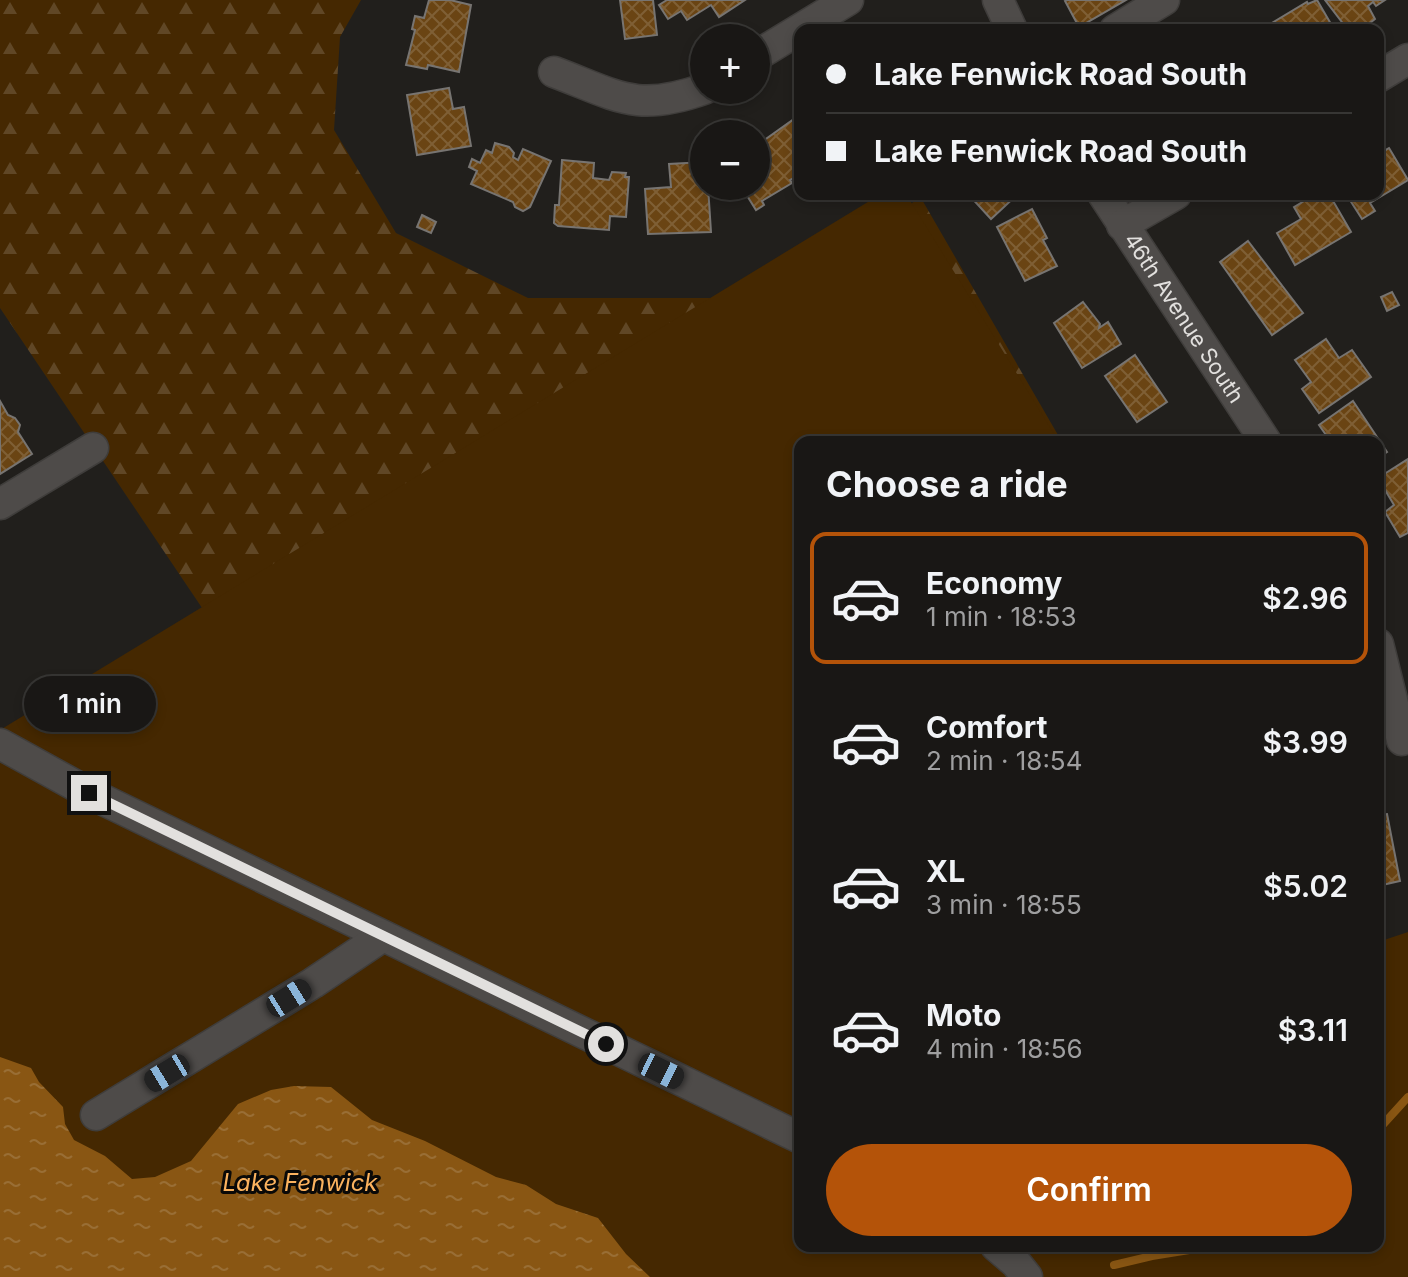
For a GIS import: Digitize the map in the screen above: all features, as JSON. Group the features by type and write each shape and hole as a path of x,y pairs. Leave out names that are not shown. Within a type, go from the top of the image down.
{"street":[{"path":"809,24 848,0"},
{"path":"998,0 1009,24"},
{"path":"1125,24 1164,0"},
{"path":"770,47 794,33"},
{"path":"1384,73 1408,59"},
{"path":"554,72 627,100 653,103 690,94"},
{"name":"46th Avenue South","path":"1107,200 1262,436"},
{"path":"1122,225 1166,200"},
{"path":"0,504 93,448"},
{"path":"1384,677 1396,742"},
{"path":"0,744 89,793 794,1135"},
{"path":"96,1115 313,983 383,936"},
{"path":"1002,1252 1027,1277"}],"green space":[{"path":"0,0 361,0 340,37 334,130 396,233 528,298 739,298 922,200 1059,436 794,436 794,444 225,642 0,308"},
{"path":"871,200 910,200 1055,436 794,436 794,1252 1384,1252 1384,940 1408,932 1408,1277 0,1277 0,730"}],"water":[{"name":"Lake Fenwick","path":"0,1057 31,1068 39,1082 63,1107 65,1124 74,1140 105,1156 132,1179 155,1177 191,1161 238,1104 271,1090 294,1086 331,1087 372,1120 425,1141 496,1177 526,1185 556,1204 598,1218 626,1254 650,1277 0,1277"}],"building":[{"path":"429,0 450,0 471,5 459,72 428,65 427,69 406,65 415,30 412,29 415,16 424,18"},
{"path":"620,0 653,0 657,35 625,39"},
{"path":"667,0 745,0 719,17 711,5 687,20 681,11 668,19 659,5"},
{"path":"1126,0 1084,24 1077,24 1065,1"},
{"path":"1317,0 1331,24 1270,24 1307,2"},
{"path":"1325,0 1385,0 1376,6 1373,2 1368,6 1375,19 1369,24 1343,24"},
{"path":"449,88 453,109 464,107 471,146 417,155 407,95"},
{"path":"794,119 794,178 790,180 792,183 770,196 770,136"},
{"path":"495,143 509,147 514,153 513,157 518,160 523,149 551,161 530,207 523,211 513,202 471,184 477,171 469,167 472,159 480,163 486,150 492,153"},
{"path":"1389,148 1408,180 1384,195 1384,151"},
{"path":"562,160 594,163 593,178 609,180 612,172 626,173 625,177 629,177 626,217 610,216 609,230 558,226 554,223 555,205 559,205"},
{"path":"690,163 690,200 709,200 711,232 648,234 645,189 671,187 669,164"},
{"path":"750,200 764,200 764,205 756,210"},
{"path":"974,200 1012,200 991,219"},
{"path":"1306,200 1332,200 1351,232 1295,265 1277,233 1301,219 1294,207"},
{"path":"1350,200 1375,200 1370,203 1375,211 1362,219"},
{"path":"1032,209 1057,266 1025,281 997,227"},
{"path":"422,215 436,222 431,233 417,227"},
{"path":"1248,241 1303,313 1272,335 1220,262"},
{"path":"1392,292 1399,305 1387,311 1381,297"},
{"path":"1083,302 1100,324 1099,328 1108,322 1121,344 1082,368 1054,323"},
{"path":"1326,339 1339,358 1352,350 1371,377 1319,413 1302,389 1311,382 1295,360"},
{"path":"1135,355 1167,402 1137,422 1105,376"},
{"path":"0,401 8,415 20,425 18,432 32,454 0,474"},
{"path":"1353,401 1376,436 1327,436 1319,425"},
{"path":"1408,459 1408,533 1400,537 1385,512 1394,505 1384,488 1384,474"},
{"path":"1384,814 1387,814 1400,881 1384,885"}],"waterway":[{"path":"1384,1123 1408,1097"},
{"path":"1114,1265 1177,1252"}],"route":[{"path":"89,793 606,1044"}]}
